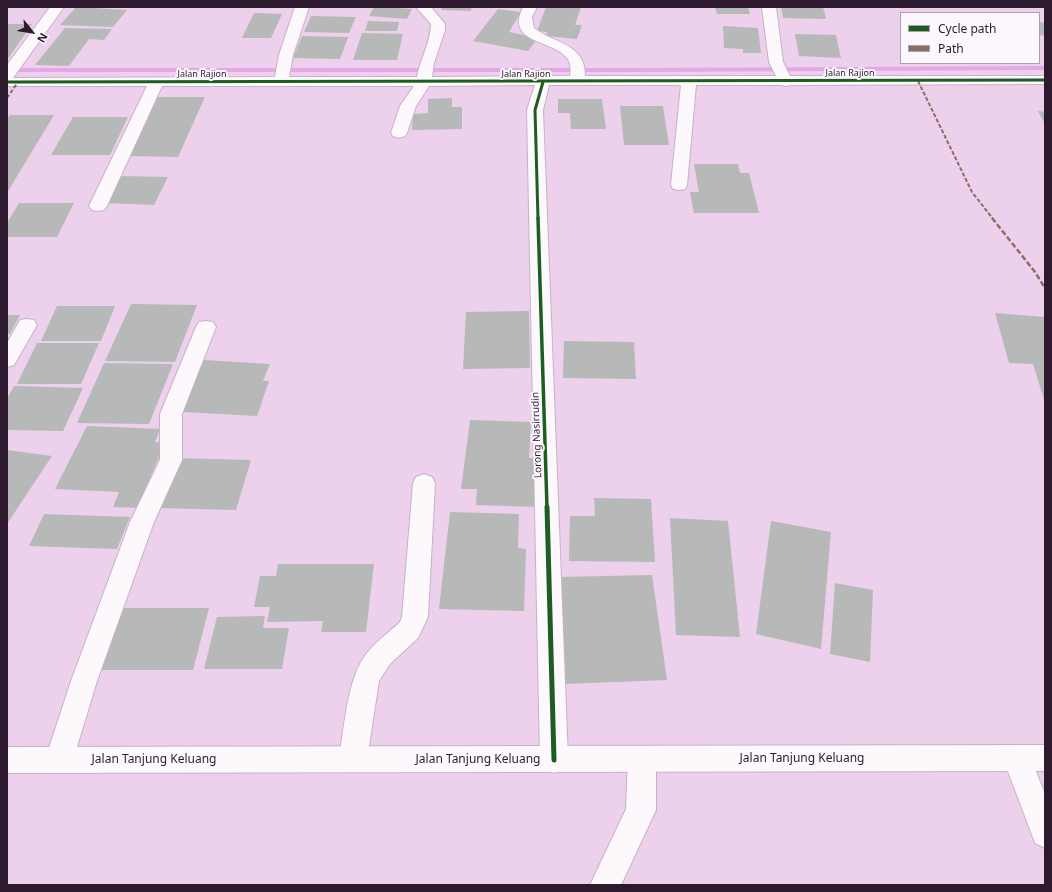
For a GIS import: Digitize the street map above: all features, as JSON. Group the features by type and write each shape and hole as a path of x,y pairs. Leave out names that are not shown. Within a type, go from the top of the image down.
{"street":[{"path":"7,98 12,76 57,7"},
{"path":"282,74 302,7"},
{"path":"399,133 408,106 425,74 438,30 438,24 431,14 423,7"},
{"path":"530,7 525,17 528,30 538,37 567,50 574,56 578,75"},
{"path":"769,7 776,62 785,79"},
{"name":"Jalan Rajion","path":"12,76 152,90 282,74 425,74 539,96 578,75 689,82 785,79 1045,80"},
{"path":"679,185 689,82"},
{"path":"98,206 152,90"},
{"name":"Lorong Nasirrudin","path":"539,96 554,760"},
{"path":"7,360 27,325"},
{"path":"59,760 84,681 140,529 171,460 171,414 206,327"},
{"path":"353,759 366,681 373,666 408,630 415,617 424,483"},
{"path":"1017,758 1045,833"},
{"name":"Jalan Tanjung Keluang","path":"7,760 1045,758"},
{"path":"605,885 641,810 642,759"}],"building":[{"path":"76,7 127,10 113,27 60,25"},
{"path":"374,7 412,9 407,19 369,16"},
{"path":"442,7 472,7 471,11 441,10"},
{"path":"546,7 581,7 575,25 582,25 577,39 546,36 547,32 537,31"},
{"path":"715,7 748,7 750,14 717,14"},
{"path":"781,7 823,7 826,19 783,18"},
{"path":"498,9 521,12 509,32 538,38 528,51 473,41"},
{"path":"254,13 282,14 271,38 242,38"},
{"path":"311,16 356,17 349,33 304,32"},
{"path":"368,21 399,22 397,31 365,31"},
{"path":"1040,22 1045,23 1045,36 1040,35"},
{"path":"7,24 32,24 7,60"},
{"path":"723,26 758,28 761,53 743,53 743,49 724,48"},
{"path":"65,28 112,29 104,40 89,39 69,66 35,65"},
{"path":"362,33 403,34 397,60 353,60"},
{"path":"795,34 836,35 841,58 799,56"},
{"path":"302,36 348,37 340,59 293,58"},
{"path":"157,97 205,97 178,157 127,156"},
{"path":"452,98 452,107 462,107 462,129 412,130 413,114 428,113 428,99"},
{"path":"558,99 602,99 606,129 571,129 570,113 558,113"},
{"path":"620,106 663,106 669,145 624,145"},
{"path":"1038,111 1045,112 1045,124"},
{"path":"10,115 54,115 7,193 7,119"},
{"path":"73,117 128,117 110,155 51,155"},
{"path":"694,164 738,164 740,173 749,173 759,213 694,213 690,192 699,192"},
{"path":"119,176 168,177 154,205 103,203"},
{"path":"19,203 74,203 57,237 7,237 7,223"},
{"path":"131,304 197,305 175,362 105,361"},
{"path":"57,306 115,306 101,341 41,341"},
{"path":"529,311 530,368 463,369 466,312"},
{"path":"995,313 1045,317 1045,403 1033,364 1009,363"},
{"path":"7,315 20,315 10,334 7,334"},
{"path":"564,341 634,342 636,379 563,378"},
{"path":"37,343 99,343 81,384 17,384"},
{"path":"204,360 270,364 263,381 269,381 257,416 182,412"},
{"path":"104,363 173,364 149,424 77,423"},
{"path":"14,386 83,388 63,431 7,430 7,399"},
{"path":"470,420 531,422 529,458 540,458 537,507 476,505 477,489 461,489"},
{"path":"87,426 160,429 155,442 165,443 137,508 113,507 119,492 55,489"},
{"path":"7,450 52,456 7,524"},
{"path":"175,458 251,460 236,510 157,508"},
{"path":"594,498 651,499 655,562 569,561 570,516 595,516"},
{"path":"450,512 519,514 518,548 526,549 524,611 439,609"},
{"path":"44,514 130,517 117,549 29,546"},
{"path":"670,518 728,521 740,637 676,635"},
{"path":"771,521 831,532 821,649 756,634"},
{"path":"278,564 374,564 366,632 321,632 323,621 267,622 270,607 254,607 260,576 276,576"},
{"path":"652,575 667,680 565,684 558,577"},
{"path":"835,583 873,590 870,662 830,654"},
{"path":"118,608 209,608 193,670 97,670"},
{"path":"265,616 263,628 289,628 282,669 204,669 217,617"}],"waterway":[{"path":"7,70 640,70 1045,68"}],"marked path":[{"path":"918,81 972,192 1035,272 1045,288"},
{"path":"7,98 18,82"}],"cycle path":[{"path":"7,82 1045,80"},
{"path":"543,82 535,110 554,760"}]}
